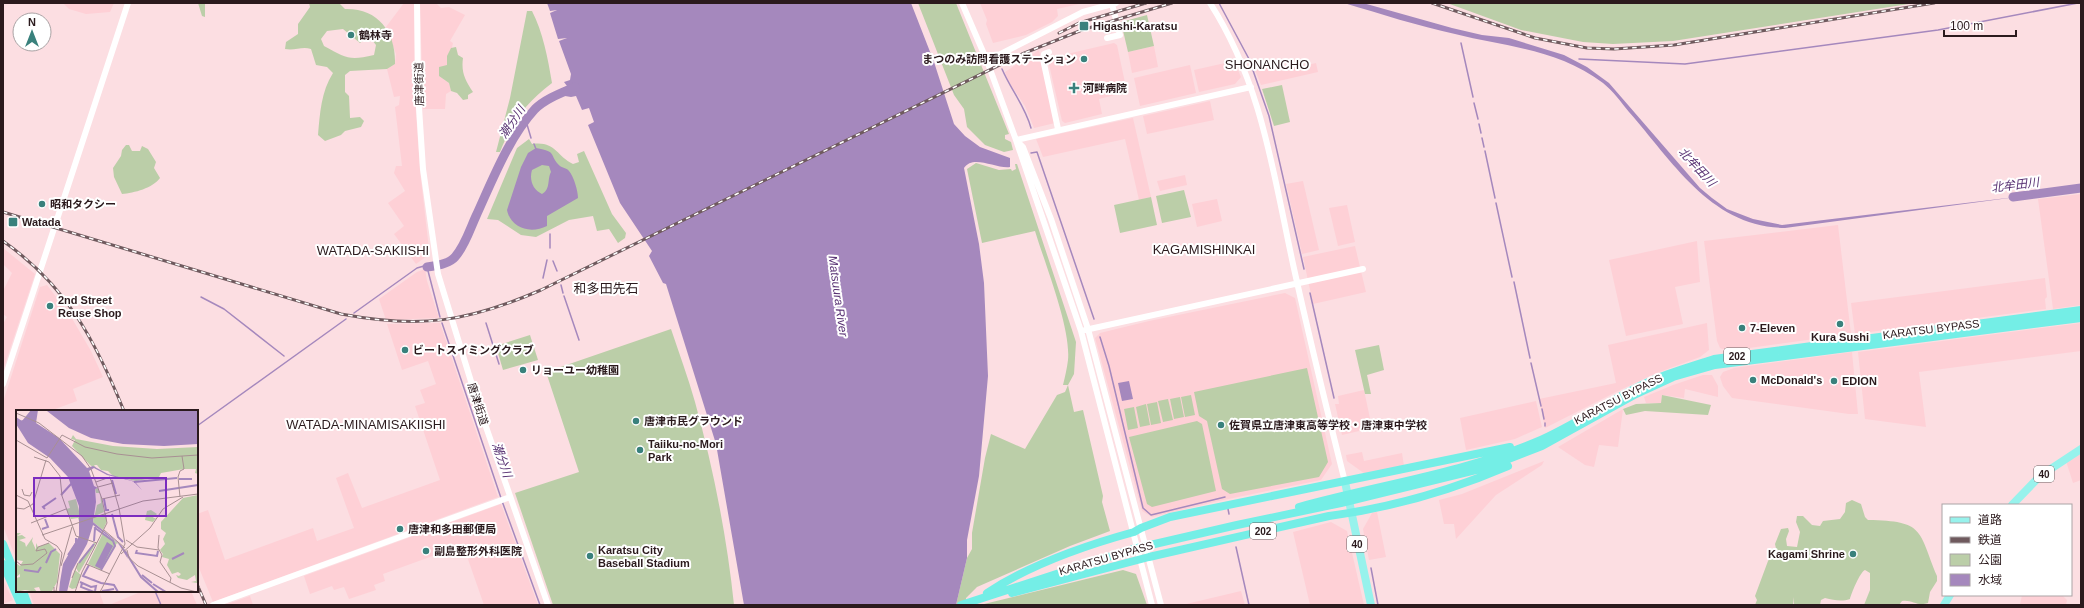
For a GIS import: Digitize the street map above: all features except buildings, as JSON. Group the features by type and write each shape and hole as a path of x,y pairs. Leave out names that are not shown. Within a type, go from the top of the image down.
{"highway":[{"name":"KARATSU BYPASS","path":"1539,444 1633,389 1671,372 1714,359 2081,310"},
{"name":"KARATSU BYPASS","path":"978,599 1133,549 1403,485 1478,464 1539,444 1636,394 1673,377 1715,365 2081,318"},
{"name":"202","path":"978,599 1013,577 1032,568 1086,546 1137,530 1170,517 1221,505 1539,444"},
{"name":"202","path":"961,605 978,599 1011,593 1145,558 1329,516 1351,513 1432,493 1477,479 1526,458 1539,444"},
{"path":"3,544 16,576"},
{"path":"3,564 21,605"},
{"path":"23,592 28,605"}],"main road":[{"name":"40","path":"2013,504 2040,476 2081,449"},
{"name":"40","path":"1345,482 1371,605"},
{"path":"1944,605 1949,596"}],"street":[{"path":"3,384 128,3"},
{"name":"唐津街道","path":"417,3 421,144 435,261 504,499 548,605"},
{"path":"962,3 987,61 1085,330 1137,530 1161,605"},
{"path":"987,61 1083,12 1114,3 1120,35 1107,38"},
{"path":"1210,3 1228,33 1251,87 1266,134 1298,283 1345,482"},
{"path":"1049,52 1044,54 1043,59 1058,129"},
{"path":"1016,140 1058,129 1251,87"},
{"path":"1085,330 1363,269"},
{"path":"213,605 504,499"},
{"path":"1145,558 1152,605"}],"shaded area":[{"path":"63,3 114,3 110,12 86,14 69,9"},
{"path":"404,3 415,3 415,98 420,171 429,249 427,256 416,264 394,234 404,226 388,203 405,191 394,173 396,166 402,166 395,107 399,105 400,96 394,97 387,69 395,64 396,54 386,27"},
{"path":"420,3 436,3 441,8 449,7 465,15 450,41 453,43 448,65 439,76 449,83 451,91 446,94 445,109 423,109"},
{"path":"980,3 1084,3 1057,9 1058,16 1052,22 1026,35 993,43 986,24 987,20"},
{"path":"1114,43 1117,45 1127,92 1099,99 1102,114 1065,123 1062,121 1048,60 1050,58"},
{"path":"1154,46 1158,67 1132,73 1128,52"},
{"path":"1039,50 1055,123 1034,128 1025,106 1008,81 1005,72"},
{"path":"1234,61 1241,77 1235,84 1199,92 1194,70"},
{"path":"1316,63 1318,72 1261,85 1255,70 1279,65 1281,71"},
{"path":"1190,65 1196,93 1140,106 1134,78"},
{"path":"1210,101 1214,120 1147,134 1143,116"},
{"path":"1133,118 1151,197 1139,200 1125,139 1043,157 1036,139"},
{"path":"1185,175 1187,185 1160,191 1157,181"},
{"path":"1303,181 1319,250 1302,254 1286,184"},
{"path":"2081,194 2081,305 2053,309 2038,199"},
{"path":"1217,199 1222,221 1197,227 1192,204"},
{"path":"1347,205 1355,242 1338,246 1329,208"},
{"path":"1838,225 1851,334 1727,351 1720,348 1717,341 1704,241"},
{"path":"1697,241 1700,282 1675,287 1683,324 1626,336 1609,260"},
{"path":"1355,246 1366,292 1313,304 1303,257"},
{"path":"3,248 35,274 3,370 3,324 7,317 3,314 3,291 12,273 3,264"},
{"path":"425,269 427,281 439,318 386,320 379,299 417,272"},
{"path":"2045,278 2047,297 2045,299 2046,309 1855,334 1851,303"},
{"path":"47,285 70,315 91,351 103,377 73,389 77,401 53,410 16,410 16,558 3,526 3,402 40,287"},
{"name":"佐賀県立唐津東高等学校・唐津東中学校","path":"1285,293 1295,298 1332,464 1321,480 1219,501 1152,517 1142,511 1095,338 1100,333 1149,321"},
{"path":"440,323 498,497 213,602 198,565 198,514 208,510 225,560 313,528 317,541 354,528 336,478 348,473 362,508 440,480 415,406 425,403 420,390 436,384 428,361 402,370 387,324"},
{"path":"1707,323 1709,350 1700,357 1654,374 1545,428 1539,399 1616,383 1608,345"},
{"path":"2081,323 2081,351 1919,372 1926,427 1865,419 1858,352"},
{"path":"1852,352 1858,414 1732,398 1723,386 1720,377 1723,372 1734,368"},
{"path":"1703,375 1712,375 1718,386 1718,397 1685,389 1684,398 1662,395 1661,403 1646,403 1644,397"},
{"path":"1364,390 1372,428 1342,435 1335,404 1339,404 1338,396"},
{"path":"1536,401 1542,427 1515,439 1466,450 1460,418"},
{"path":"1623,409 1618,447 1599,445 1594,467 1585,465 1558,447"},
{"path":"2081,451 2081,480 2073,483 2066,461"},
{"path":"1362,452 1364,461 1402,453 1404,466 1365,474 1347,461 1346,455"},
{"path":"1544,461 1542,465 1496,495 1456,539 1454,524 1444,524 1439,500 1462,494"},
{"path":"501,504 538,605 484,605 463,545 383,574 385,581 374,585 376,590 349,599 344,587 334,590 332,586 310,594 304,576"},
{"path":"1377,512 1386,557 1369,560 1363,529 1372,513"},
{"path":"1331,522 1347,531 1364,605 1310,605 1293,532"},
{"path":"3,580 13,600 3,604"},
{"path":"1241,591 1245,605 1182,605"},
{"path":"29,592 99,592 104,605 34,605"},
{"path":"141,592 191,592 197,605 109,605"},
{"path":"250,596 253,605 225,605"},
{"path":"2022,596 2063,596 2067,600 2066,605 2020,605"}],"green space":[{"path":"198,3 208,3 205,4 205,17 202,16"},
{"path":"309,3 339,3 345,9 367,13 383,24 392,42 394,52 395,64 387,69 350,71 345,75 345,92 349,96 350,118 360,117 364,121 361,127 345,131 341,135 325,141 318,135 322,103 326,88 333,73 327,67 316,65 311,49 285,49 286,42 298,34 298,24 310,7","holes":["343,29 360,43 365,38 372,40 376,45 374,55 359,58 343,56 324,46 321,39 327,31"]},
{"path":"918,3 956,3 1009,134 1005,135 1005,139 1011,142 1013,150 1004,152 985,145 967,127 964,109 954,95"},
{"path":"1447,3 1915,3 1673,41 1613,44 1583,42 1521,30"},
{"path":"527,11 532,11 536,19 547,55 552,83 534,98 520,114 509,131 500,152 496,152 510,98"},
{"path":"1147,15 1154,46 1128,52 1121,22"},
{"path":"456,47 458,55 463,58 464,76 473,92 468,95 468,99 463,100 457,93 451,91 449,83 439,76 439,67 447,65 447,56 451,48"},
{"path":"1282,85 1290,122 1274,126 1262,89"},
{"path":"529,139 532,144 540,144 551,147 567,161 573,164 579,162 577,154 584,151 612,214 626,233 625,238 618,243 609,229 597,231 593,216 569,220 536,237 521,235 498,220 487,219 517,148"},
{"path":"126,145 129,145 132,151 140,151 142,146 148,149 156,162 154,168 160,178 153,185 137,191 122,194 114,177 113,168"},
{"path":"976,163 999,170 1011,169 1012,171 1016,169 1015,164 1017,164 1076,342 1074,374 1068,385 1063,385 1068,360 1066,331 1062,314 1035,231 982,243 967,169"},
{"path":"1184,190 1191,217 1162,223 1156,196"},
{"path":"1151,197 1157,225 1120,233 1114,205"},
{"name":"Taiiku-no-Mori Park","path":"671,329 692,393 708,452 719,502 734,605 553,605 515,493 579,472 546,372"},
{"path":"530,335 538,360 503,370 496,346"},
{"path":"1379,345 1384,370 1367,375 1371,394 1365,394 1355,350"},
{"path":"1307,368 1328,462 1319,477 1230,494 1222,489 1207,421 1199,416 1194,392"},
{"path":"1068,385 1074,412 1083,410 1103,496 1102,502 1110,531 1070,546 977,587 966,598 966,605 956,605 967,558 972,549 972,533 985,458 991,434 1025,449 1057,395 1065,392"},
{"path":"1191,395 1195,415 1185,417 1181,397"},
{"path":"1662,395 1711,405 1708,415 1645,411 1626,415 1623,409 1636,404 1661,403"},
{"path":"1180,397 1184,417 1174,419 1170,399"},
{"path":"1168,399 1173,420 1163,422 1158,401"},
{"path":"1157,402 1161,423 1151,425 1147,404"},
{"path":"1146,404 1150,425 1140,427 1136,407"},
{"path":"1134,407 1138,428 1128,430 1124,409"},
{"path":"1197,421 1202,424 1216,491 1152,507 1147,504 1129,437"},
{"name":"Kagami Shrine","path":"1852,500 1861,504 1865,517 1868,520 1900,523 1910,526 1917,531 1922,538 1937,576 1937,581 1930,592 1928,603 1921,604 1902,601 1899,605 1864,605 1870,590 1870,573 1865,570 1858,579 1850,599 1847,600 1841,601 1825,598 1821,600 1820,605 1794,605 1794,597 1793,605 1755,605 1757,600 1755,596 1768,561 1770,558 1776,557 1777,553 1775,544 1781,529 1788,528 1789,531 1786,539 1787,546 1797,547 1800,532 1796,522 1797,516 1803,516 1812,525 1820,526 1823,521 1840,519 1845,512 1846,503"},
{"path":"1123,570 1136,574 1147,605 980,605"}],"water":[{"name":"Matsuura River","path":"547,3 911,3 934,62 954,124 965,136 980,147 1010,158 1010,167 973,162 964,168 979,244 984,283 988,376 979,476 967,540 967,558 956,605 744,605 716,444 666,284 663,283 649,256 652,251 620,203 588,125 594,122 589,108 582,110 576,96 565,96 563,88 567,86 564,82 570,80 571,74 559,41 567,38 558,39 550,13 557,10 550,11"},
{"path":"1344,3 1363,3 1452,28 1482,35 1509,38 1564,55 1587,67 1609,83 1700,188 1727,209 1753,219 1782,225 2024,196 1785,228 1759,225 1736,216 1715,204 1696,188 1678,170 1614,93 1603,83 1586,72 1550,56 1513,46 1427,27"},
{"path":"536,148 543,149 551,153 556,162 560,166 567,169 571,174 578,195 578,198 547,216 547,226 535,230 517,226 509,216 507,210 521,167 528,153","holes":["542,165 549,166 551,172 548,187 542,194 536,190 532,184 531,174 532,170"]},
{"path":"1129,381 1133,399 1122,401 1118,383"}],"waterway":[{"path":"1219,3 1249,59 1269,116 1304,269"},
{"path":"1579,59 1685,64 1938,30 2078,3"},
{"path":"1461,43 1473,97"},
{"path":"1002,69 1022,105 1031,128"},
{"name":"潮分川","path":"427,267 446,263 459,253 488,188 509,146 535,109 554,96 575,87"},
{"path":"1474,103 1478,119"},
{"path":"526,121 531,138"},
{"path":"1479,124 1481,133"},
{"path":"1482,138 1484,147"},
{"path":"534,144 536,149"},
{"path":"1485,151 1495,198"},
{"path":"1031,153 1037,152 1094,319"},
{"name":"北牟田川","path":"2013,197 2081,188"},
{"path":"1496,203 1512,277"},
{"path":"550,234 550,248"},
{"path":"543,278 547,260"},
{"path":"553,261 557,271"},
{"path":"354,313 417,268 424,266 427,267 440,317"},
{"path":"1514,282 1530,358"},
{"path":"561,285 563,293"},
{"path":"1310,293 1334,398"},
{"path":"564,296 579,340"},
{"path":"201,297 224,309 284,356"},
{"path":"198,425 346,319"},
{"name":"潮分川","path":"442,323 501,498"},
{"path":"486,323 499,364"},
{"path":"1100,337 1109,366 1143,508 1151,515 1225,497"},
{"path":"1531,363 1541,406"},
{"path":"1542,409 1544,419"},
{"name":"潮分川","path":"502,501 540,605"},
{"path":"1228,509 1229,514"},
{"path":"1236,547 1249,605"},
{"path":"1371,568 1378,605"},
{"path":"155,592 161,605"}],"railway":[{"path":"1059,33 1079,23 1146,3"},
{"path":"3,212 341,314 370,319 396,321 443,320 466,316 514,301 541,290 1022,54 1082,30 1172,3"},
{"path":"1432,3 1535,38 1587,48 1614,49 1674,45 1934,3"},
{"path":"3,241 25,258 45,277 77,316 102,361 124,410"},
{"path":"198,586 206,605"}],"place":[{"name":"Higashi-Karatsu","path":"1084,26"},
{"name":"鶴林寺","path":"351,35"},
{"name":"まつのみ訪問看護ステーション","path":"1084,59"},
{"name":"河畔病院","path":"1074,88"},
{"name":"昭和タクシー","path":"42,204"},
{"name":"Watada","path":"13,222"},
{"name":"2nd Street Reuse Shop","path":"50,306"},
{"name":"Kura Sushi","path":"1840,324"},
{"name":"7-Eleven","path":"1742,328"},
{"name":"ビートスイミングクラブ","path":"405,350"},
{"name":"リョーユー幼稚園","path":"523,370"},
{"name":"McDonald's","path":"1753,380"},
{"name":"EDION","path":"1834,381"},
{"name":"唐津市民グラウンド","path":"636,421"},
{"name":"佐賀県立唐津東高等学校・唐津東中学校","path":"1221,425"},
{"name":"Taiiku-no-Mori Park","path":"640,450"},
{"name":"唐津和多田郵便局","path":"400,529"},
{"name":"副島整形外科医院","path":"426,551"},
{"name":"Kagami Shrine","path":"1853,554"},
{"name":"Karatsu City Baseball Stadium","path":"590,556"}],"district":[{"name":"SHONANCHO","path":"1267,64"},
{"name":"KAGAMISHINKAI","path":"1204,249"},
{"name":"WATADA-SAKIISHI","path":"373,250"},
{"name":"和多田先石","path":"606,288"},
{"name":"WATADA-MINAMISAKIISHI","path":"366,424"}]}
